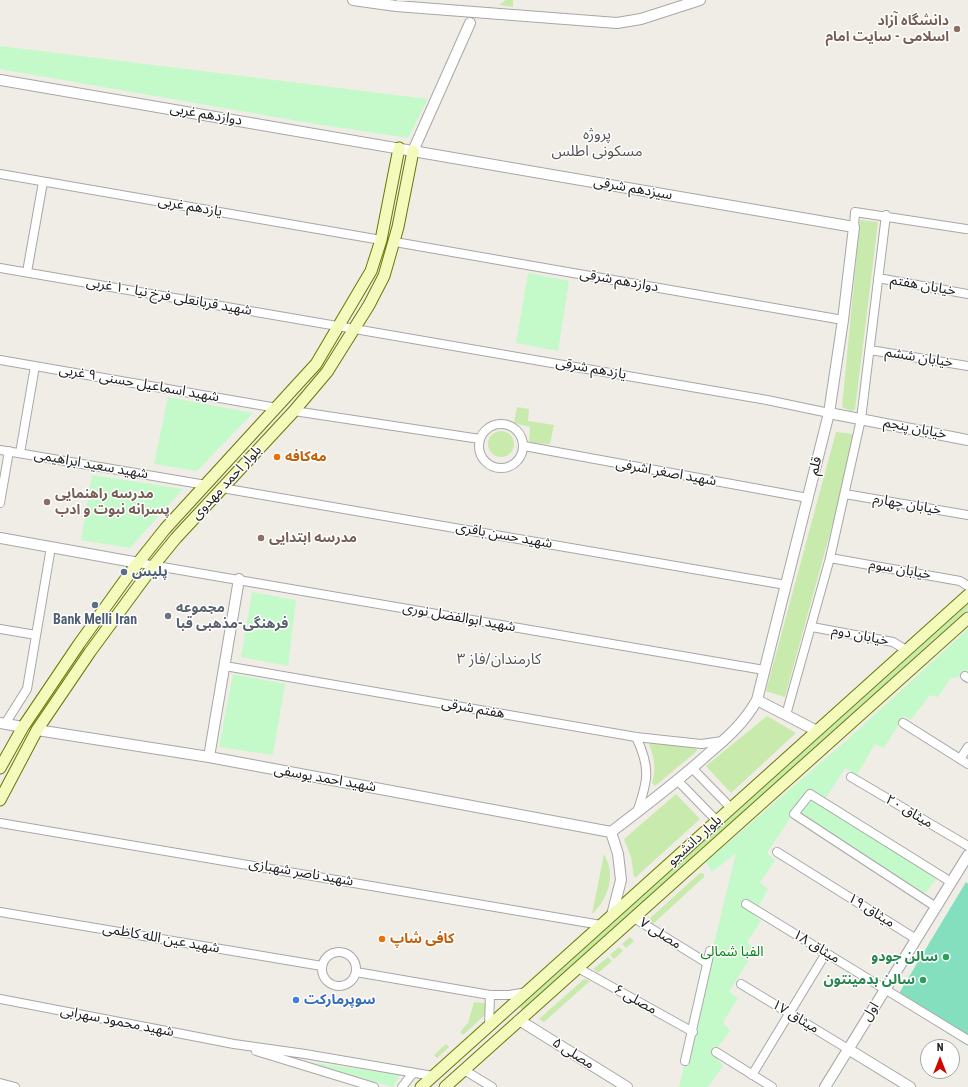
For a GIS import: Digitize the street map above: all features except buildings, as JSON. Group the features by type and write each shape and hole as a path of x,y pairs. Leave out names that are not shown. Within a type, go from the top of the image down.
{"main road":[{"name":"بلوار احمد مهدوی","path":"0,768 22,727 79,644 138,563 165,529 316,364 371,271 381,240 399,148"},
{"name":"بلوار احمد مهدوی","path":"0,800 38,730 90,652 154,565 176,538 294,411 327,372 353,328 369,305 384,276 395,242 413,150"},
{"name":"بلوار دانشجو","path":"421,1087 968,595"},
{"name":"بلوار دانشجو","path":"445,1087 968,618"},
{"path":"22,727 38,730"},
{"path":"507,1011 519,1020"}],"street":[{"path":"353,0 396,6 617,23 641,19 700,0"},
{"path":"413,150 470,23"},
{"name":"دوازدهم غربی","path":"0,80 413,150"},
{"name":"سیزدهم شرقی","path":"413,150 854,228"},
{"name":"یازدهم غربی","path":"0,174 381,240"},
{"path":"27,272 43,182"},
{"path":"854,228 855,212 966,229"},
{"path":"786,715 812,627 830,558 861,419 886,216"},
{"name":"قلم","path":"611,832 678,781 723,741 748,718 757,700 829,413 843,320 854,228"},
{"name":"دوازدهم شرقی","path":"395,242 843,320"},
{"name":"شهید قربانعلی فرخ نیا ۱۰ غربی","path":"0,268 353,328"},
{"name":"خیابان هفتم","path":"878,278 968,294"},
{"name":"یازدهم شرقی","path":"353,328 767,400 829,413"},
{"name":"خیابان ششم","path":"870,350 968,366"},
{"name":"شهید اسماعیل حسنی ۹ غربی","path":"0,360 277,408"},
{"path":"20,453 35,366"},
{"path":"294,411 480,440"},
{"name":"خیابان پنجم","path":"829,413 968,440"},
{"path":"502,424 518,430 524,446 517,462 507,468 495,467 485,461 479,445 480,440 486,430 491,426 502,424"},
{"name":"شهید اصغر اشرفی","path":"524,446 808,498"},
{"name":"شهید سعید ابراهیمی","path":"0,450 206,485"},
{"path":"0,503 10,451"},
{"name":"شهید حسن باقری","path":"222,488 786,585"},
{"name":"خیابان چهارم","path":"845,494 968,515"},
{"path":"0,538 138,563"},
{"path":"22,727 3,724 28,689 50,547"},
{"name":"خیابان سوم","path":"830,558 960,581 968,586"},
{"name":"شهید ابوالفضل نوری","path":"138,563 239,579 764,670"},
{"path":"209,757 239,579"},
{"name":"خیابان دوم","path":"812,627 893,642 906,650"},
{"path":"0,629 36,635"},
{"name":"هفتم شرقی","path":"224,666 636,737 701,744 723,741"},
{"path":"757,700 817,731"},
{"path":"903,723 968,764"},
{"name":"شهید احمد یوسفی","path":"38,730 209,757 611,832"},
{"path":"636,737 644,754 647,768 646,789 637,812"},
{"path":"960,759 968,748"},
{"path":"692,768 731,808"},
{"name":"میثاق ۲۰","path":"851,777 968,846"},
{"path":"678,781 717,821"},
{"path":"936,907 794,814 810,794 951,882"},
{"name":"شهید ناصر شهبازی","path":"0,823 601,925"},
{"path":"611,832 618,854 621,880 612,915"},
{"name":"میثاق ۱۹","path":"777,852 916,939"},
{"name":"اول","path":"825,1087 968,855"},
{"name":"میثاق ۱۸","path":"746,904 968,1040"},
{"name":"شهید عین الله کاظمی","path":"0,912 322,966"},
{"name":"مصلی ۷","path":"634,918 707,963"},
{"path":"685,1061 693,1032 710,951"},
{"path":"342,952 353,959 356,972 349,984 336,986 325,979 322,966 329,955 342,952"},
{"path":"752,1075 826,953"},
{"name":"مصلی ۶","path":"578,968 693,1032"},
{"path":"356,972 490,995 509,995 527,992"},
{"name":"میثاق ۱۷","path":"741,984 848,1049"},
{"path":"489,1026 490,995"},
{"name":"شهید محمود سهرابی","path":"0,999 234,1044 305,1054 433,1076"},
{"name":"مصلی ۵","path":"519,1020 627,1087"},
{"name":"شهید محمود سهرابی","path":"234,1044 374,1087"},
{"path":"848,1049 910,1087"},
{"path":"716,1052 772,1087"},
{"path":"302,1066 300,1059 305,1054"},
{"path":"464,1070 492,1087"},
{"path":"402,1087 413,1073"},
{"path":"0,1083 15,1087"}],"green space":[{"path":"506,0 513,0 513,7 499,5"},
{"path":"0,46 428,99 408,138 310,123 0,69"},
{"path":"860,220 878,222 855,410 851,411 842,407"},
{"path":"528,273 569,281 558,351 516,343"},
{"path":"168,397 253,413 197,471 154,464"},
{"path":"517,407 529,409 528,421 554,425 550,444 529,443 530,427 514,423"},
{"path":"501,431 510,435 514,444 510,453 501,457 492,453 488,444 492,435"},
{"path":"836,432 853,434 843,486 785,697 766,691"},
{"path":"92,475 183,489 130,548 81,540"},
{"path":"252,592 296,600 288,666 241,657"},
{"path":"968,602 968,609 523,1011 520,1007"},
{"name":"الفبا شمالی","path":"968,629 968,669 963,674 951,678 938,697 930,695 911,720 904,716 884,748 875,744 857,775 845,768 825,799 807,793 767,853 775,860 760,883 768,889 754,915 761,921 747,942 755,950 729,992 738,998 723,1022 730,1031 713,1053 723,1066 708,1087 679,1087 736,853 712,872 706,862 847,740"},
{"path":"233,674 285,684 273,755 219,747"},
{"path":"767,716 796,733 731,793 706,766"},
{"path":"652,741 696,748 697,751 655,786 652,783 654,764 653,755 649,745"},
{"path":"676,794 700,819 636,877 634,877 631,857 624,839"},
{"path":"809,799 937,878 925,894 801,814"},
{"path":"604,854 610,870 609,886 603,901 592,914"},
{"path":"700,873 704,874 704,877 653,924 648,920"},
{"path":"966,882 968,884 968,1046 960,1041 960,1039 957,1039 895,1000"},
{"path":"630,937 634,941 626,948 622,944"},
{"path":"619,947 623,951 614,959 610,955"},
{"path":"608,957 612,961 598,973 593,969"},
{"path":"584,979 590,981 544,1022 539,1019"},
{"path":"474,1002 484,1003 488,1006 488,1012 463,1035 460,1032 468,1023"},
{"path":"446,1044 449,1047 437,1058 434,1055"},
{"path":"309,1062 400,1075 393,1087"}],"place":[{"name":"دانشگاه آزاد اسلامی - سایت امام","path":"957,29"},
{"name":"مه‌کافه","path":"277,457"},
{"name":"مدرسه راهنمایی پسرانه نبوت و ادب","path":"47,502"},
{"name":"مدرسه ابتدایی","path":"261,538"},
{"name":"پلیس","path":"124,572"},
{"name":"Bank Melli Iran","path":"95,605"},
{"name":"مجموعه فرهنگی-مذهبی قبا","path":"168,616"},
{"name":"کافی شاپ","path":"382,939"},
{"name":"سالن جودو","path":"946,957"},
{"name":"سالن بدمینتون","path":"923,980"},
{"name":"سوپرمارکت","path":"296,1000"}],"district":[{"name":"پروژه مسکونی اطلس","path":"597,144"},
{"name":"کارمندان/فاز ۳","path":"499,660"}]}
